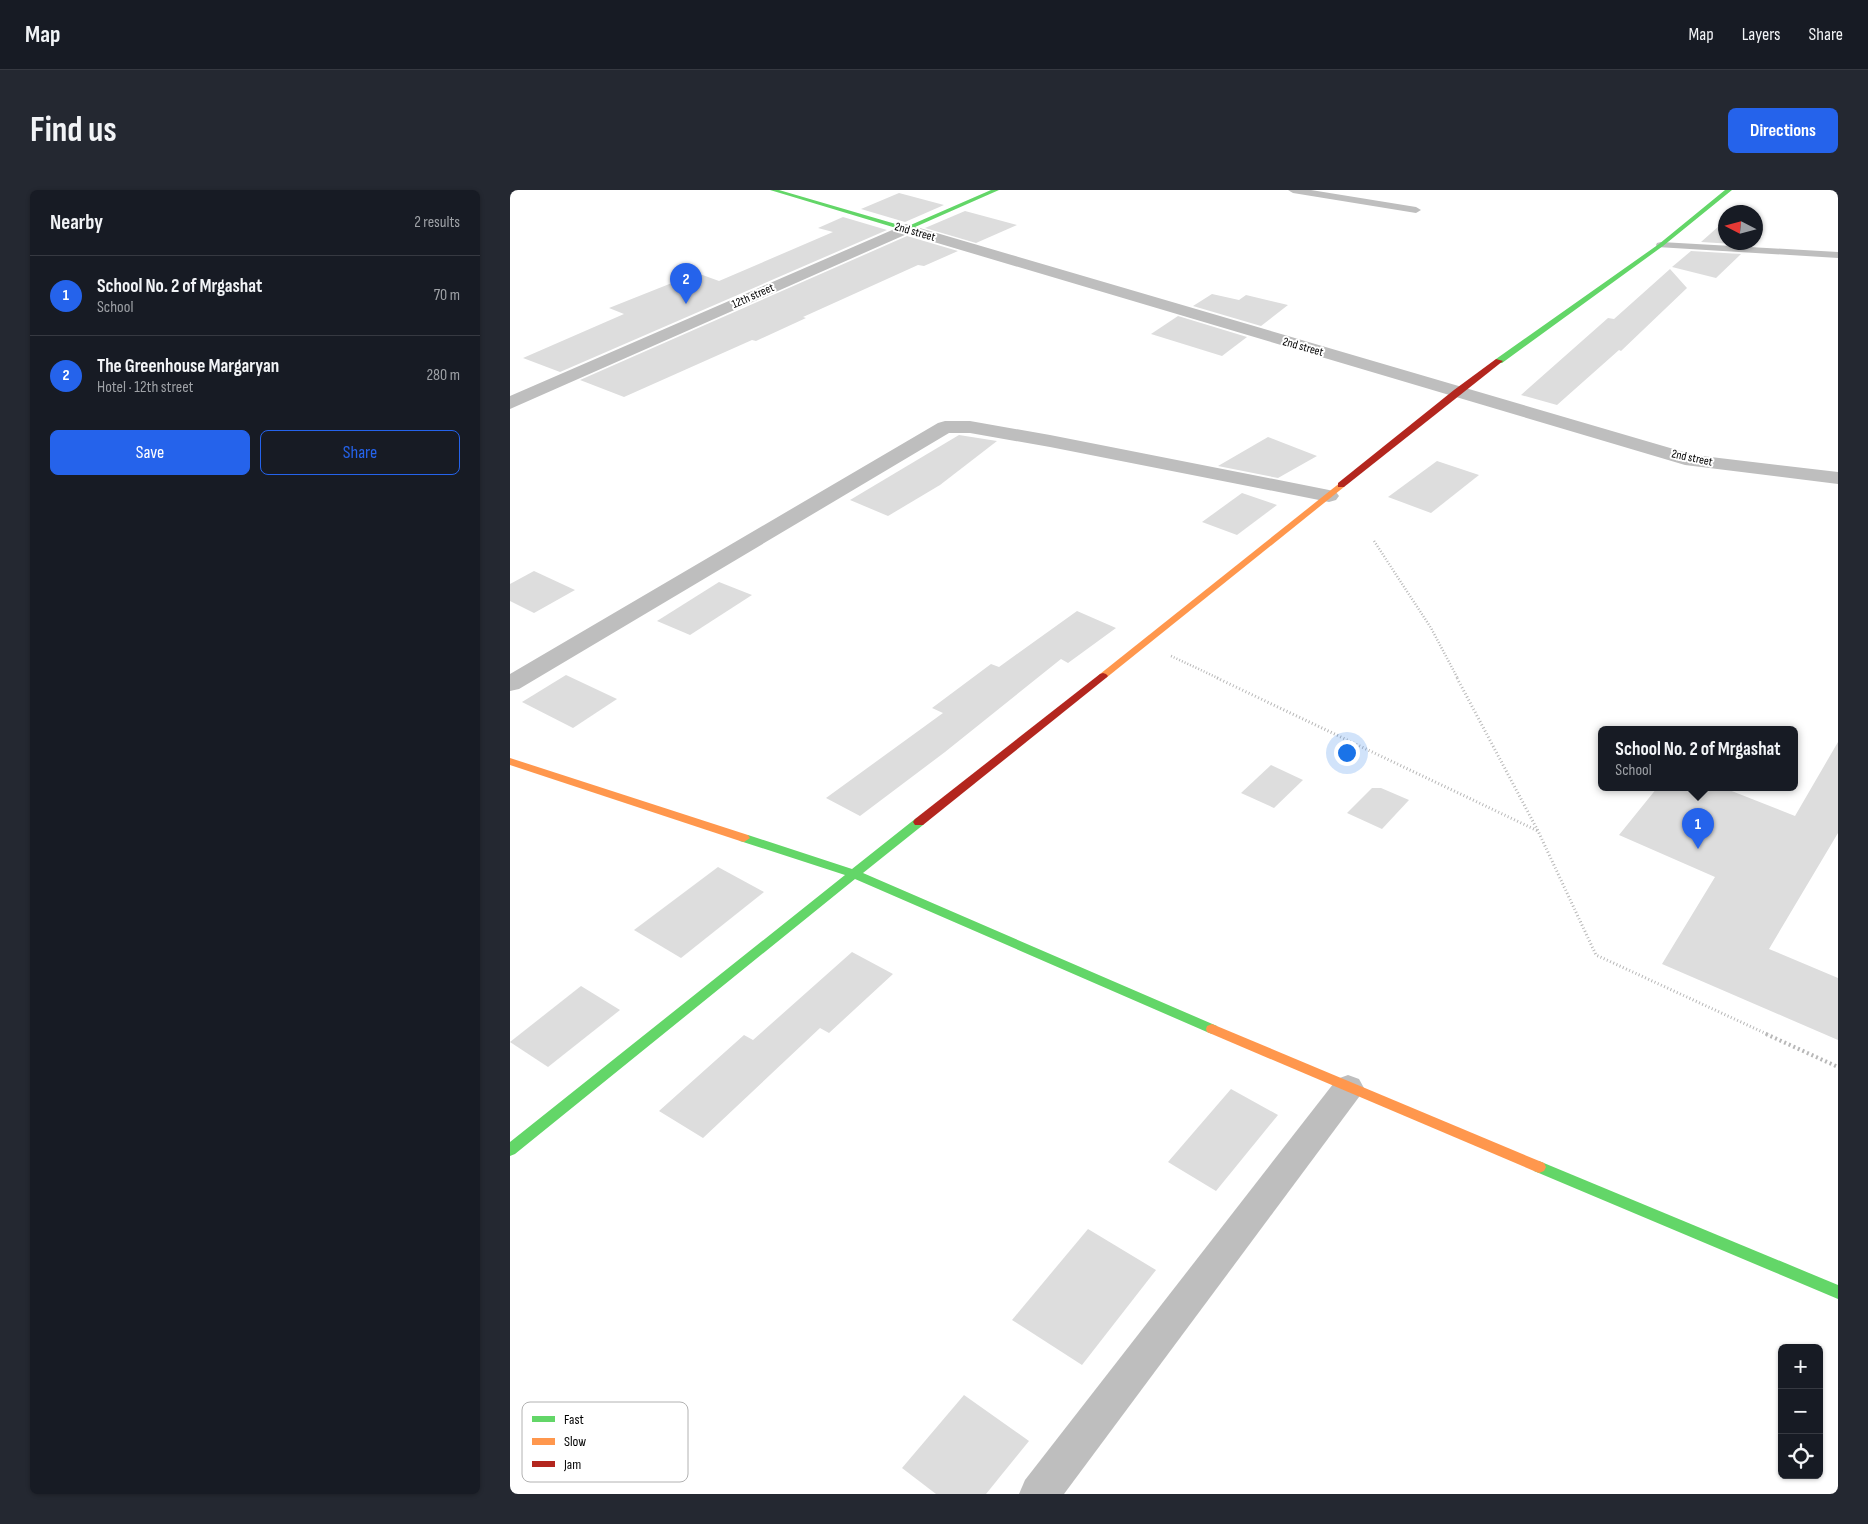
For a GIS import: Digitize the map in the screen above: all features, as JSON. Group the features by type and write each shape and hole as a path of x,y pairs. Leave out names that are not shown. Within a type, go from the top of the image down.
{"street":[{"name":"2nd street","path":"773,190 1692,461 1838,478"},
{"name":"12th street","path":"510,403 996,190"},
{"path":"510,1150 1457,392 1661,245 1729,190"},
{"path":"510,684 945,427 970,427 1329,496"},
{"path":"510,761 854,874 1348,1088 1838,1292"},
{"path":"1038,1494 1348,1088"}],"lane":[{"path":"1293,190 1416,210"},
{"path":"1661,245 1838,255"}],"path":[{"path":"1374,541 1431,628 1538,831 1596,955 1838,1067"},
{"path":"1144,643 1538,831"}],"building":[{"path":"899,193 944,205 905,222 861,209"},
{"path":"965,211 1017,225 976,243 925,228"},
{"path":"843,217 887,230 560,372 523,358 624,314 609,308 697,273 719,281 833,232 818,228"},
{"path":"1718,227 1718,243 1701,242"},
{"path":"907,236 958,251 924,266 918,265 803,317 806,318 756,341 752,340 624,397 580,380"},
{"path":"1691,251 1741,254 1716,278 1672,267"},
{"path":"1670,269 1687,288 1621,351 1619,350 1557,405 1521,395 1608,318 1614,319"},
{"path":"1212,294 1239,300 1246,295 1288,305 1261,326 1193,306"},
{"path":"1178,316 1247,337 1222,356 1151,334"},
{"path":"959,435 997,441 940,485 888,516 850,500"},
{"path":"1268,437 1317,456 1278,478 1218,466"},
{"path":"1437,461 1479,475 1431,513 1388,497"},
{"path":"1242,493 1277,505 1237,535 1202,522"},
{"path":"534,571 575,590 534,613 510,601 510,584"},
{"path":"719,582 752,595 690,635 657,621"},
{"path":"1077,611 1116,628 1068,663 1061,659 945,752 860,816 826,798 943,713 932,708 991,664 999,667"},
{"path":"566,675 617,699 573,728 522,702"},
{"path":"1838,742 1838,833 1769,949 1838,978 1838,1040 1662,964 1715,877 1619,835 1655,791 1732,791 1795,816"},
{"path":"1271,765 1303,780 1274,808 1241,793"},
{"path":"1372,788 1381,788 1409,800 1382,829 1347,813"},
{"path":"718,867 764,892 681,958 634,930"},
{"path":"852,952 893,974 829,1033 820,1028 703,1138 659,1111 744,1035 753,1040"},
{"path":"581,986 620,1010 548,1067 510,1042"},
{"path":"1231,1089 1278,1115 1216,1191 1168,1162"},
{"path":"1088,1229 1156,1270 1082,1365 1012,1320"},
{"path":"964,1395 1029,1441 986,1494 936,1494 902,1468"}],"traffic: fast":[{"path":"773,190 906,229 996,190"},
{"path":"1499,361 1661,245 1729,190"},
{"path":"510,1150 919,822"},
{"path":"744,838 854,874 1212,1029"},
{"path":"1539,1167 1838,1292"}],"traffic: slow":[{"path":"1103,676 1341,485"},
{"path":"510,761 744,838"},
{"path":"1212,1029 1539,1167"}],"traffic: jam":[{"path":"1341,485 1457,392 1499,361"},
{"path":"919,822 1103,676"}],"place":[{"name":"The Greenhouse Margaryan","path":"686,304"},
{"name":"School No. 2 of Mrgashat","path":"1698,849"}]}
